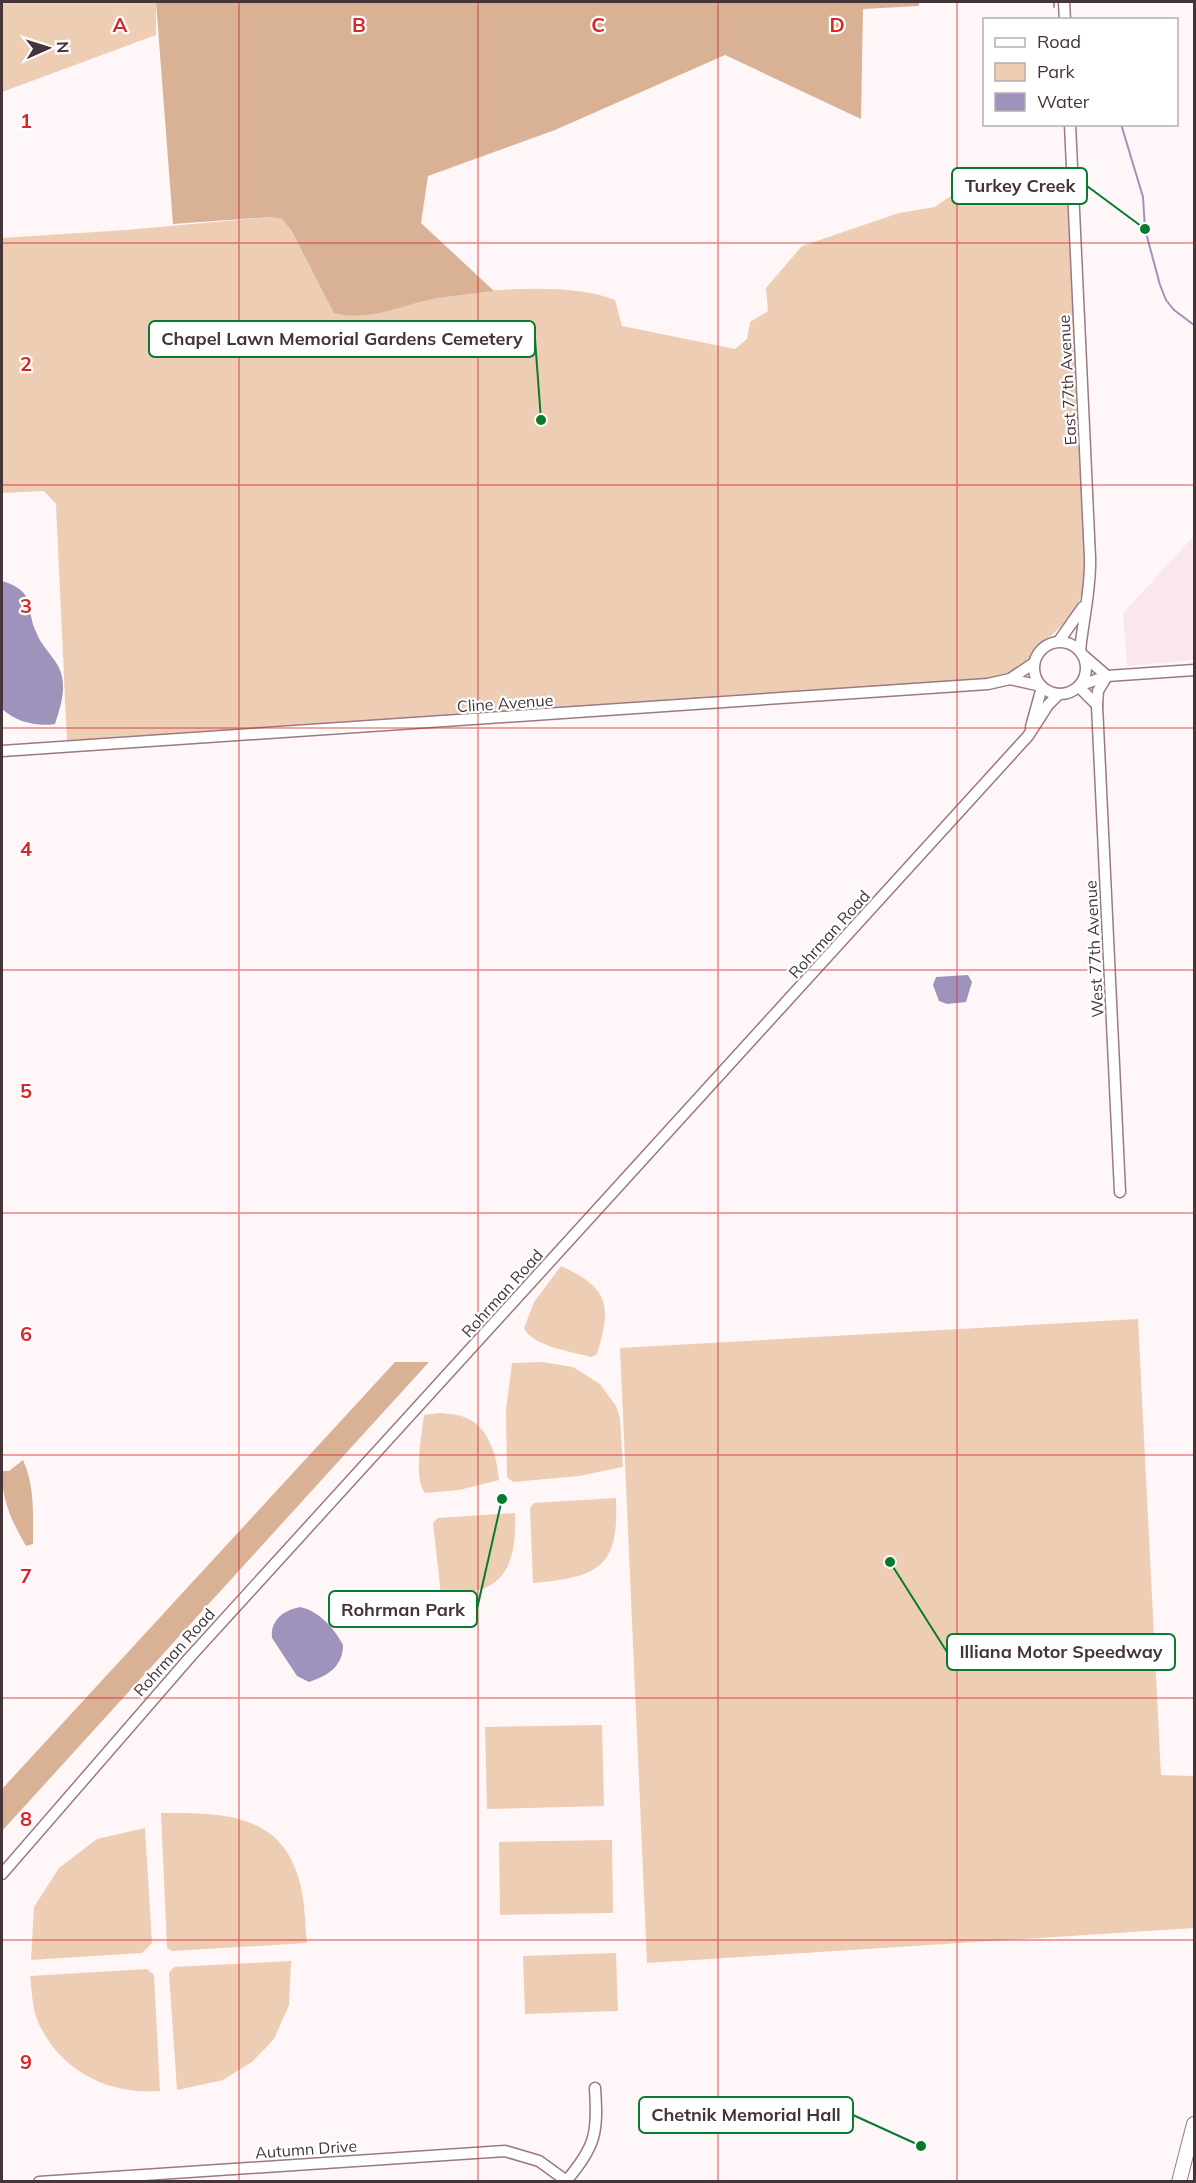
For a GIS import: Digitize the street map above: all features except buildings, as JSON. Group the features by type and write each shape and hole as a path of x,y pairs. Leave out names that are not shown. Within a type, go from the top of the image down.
{"main road":[{"path":"1179,2181 1194,2124"}],"street":[{"path":"1064,2 1065,18"},
{"name":"East 77th Avenue","path":"1070,126 1090,558 1090,577 1084,604 1082,653"},
{"name":"East 77th Avenue","path":"1059,641 1084,604"},
{"path":"1107,676 1071,644 1059,641 1043,648 1034,663 1036,678 1041,686 1059,694 1070,693 1080,686 1107,676 1194,670"},
{"path":"1080,686 1087,668 1082,653"},
{"name":"Cline Avenue","path":"1010,680 1034,663"},
{"name":"West 77th Avenue","path":"1107,676 1098,691 1097,705 1120,1192"},
{"name":"Cline Avenue","path":"2,751 566,715 988,684 1010,680 1041,686"},
{"name":"Rohrman Road","path":"1028,736 1041,686"},
{"path":"1080,686 1097,705"},
{"name":"Rohrman Road","path":"2,1874 191,1656 1028,736 1048,705 1059,694"},
{"path":"567,2181 585,2158 593,2143 597,2123 595,2088"},
{"name":"Autumn Drive","path":"41,2181 505,2151 539,2161 567,2181"}],"shaded area":[{"path":"156,2 919,2 919,6 863,9 861,119 725,55 555,130 428,176 421,223 494,291 438,298 386,312 360,316 334,313 291,230 282,219 270,217 173,224"},
{"path":"1194,536 1194,660 1127,666 1123,613"},
{"path":"395,1362 429,1362 2,1831 2,1789"},
{"path":"23,1460 30,1480 33,1512 33,1544 26,1546 8,1510 2,1481 2,1471 9,1471"}],"green space":[{"path":"2,2 156,2 156,35 2,92"},
{"path":"1068,170 1086,579 1079,602 1071,616 1043,643 1028,662 1018,668 991,679 67,742 56,504 44,491 2,493 2,238 270,217 282,219 291,230 334,312 347,315 372,314 437,298 479,292 528,289 576,291 615,300 622,326 735,349 747,339 750,322 768,311 766,288 802,246 899,213 935,207 946,199 991,177"},
{"path":"561,1266 589,1282 603,1300 605,1310 602,1337 597,1354 591,1357 544,1344 528,1334 524,1328 534,1302"},
{"path":"1138,1319 1161,1775 1194,1776 1194,1928 647,1963 620,1348"},
{"path":"542,1362 573,1367 600,1384 616,1406 620,1418 623,1467 579,1476 513,1482 507,1477 506,1410 512,1363"},
{"path":"440,1413 461,1416 480,1427 494,1452 499,1480 459,1490 425,1493 421,1486 419,1466 424,1415"},
{"path":"616,1498 614,1540 608,1554 600,1564 589,1572 574,1577 533,1583 530,1508 534,1503"},
{"path":"515,1513 513,1548 506,1569 500,1578 479,1590 441,1595 433,1523 438,1518"},
{"path":"602,1725 604,1806 487,1809 485,1727"},
{"path":"161,1813 207,1814 248,1822 266,1831 281,1844 293,1862 301,1887 307,1943 172,1951 167,1948"},
{"path":"145,1828 152,1943 142,1953 31,1960 34,1907 59,1868 97,1839"},
{"path":"612,1840 613,1913 500,1915 499,1842"},
{"path":"616,1953 618,2011 525,2014 523,1956"},
{"path":"291,1961 289,2005 274,2039 252,2062 223,2080 177,2090 169,1973 174,1967"},
{"path":"147,1969 154,1975 160,2091 122,2089 104,2084 73,2066 47,2039 36,2017 30,1976"}],"water":[{"path":"2,581 13,585 25,595 39,638 62,676 63,692 55,724 41,725 27,722 2,709"},
{"path":"968,975 972,982 966,1002 947,1004 939,1001 933,985 936,977"},
{"path":"300,1607 313,1612 325,1621 343,1645 340,1659 333,1670 309,1682 297,1676 272,1638 273,1626 280,1616"}],"waterway":[{"path":"1054,2 1054,7"},
{"path":"1122,126 1143,197 1145,229 1160,285 1166,300 1174,310 1194,325"}],"place":[{"name":"Turkey Creek","path":"1145,229"},
{"name":"Chapel Lawn Memorial Gardens Cemetery","path":"541,420"},
{"name":"Rohrman Park","path":"502,1499"},
{"name":"Illiana Motor Speedway","path":"890,1562"},
{"name":"Chetnik Memorial Hall","path":"921,2146"}]}
